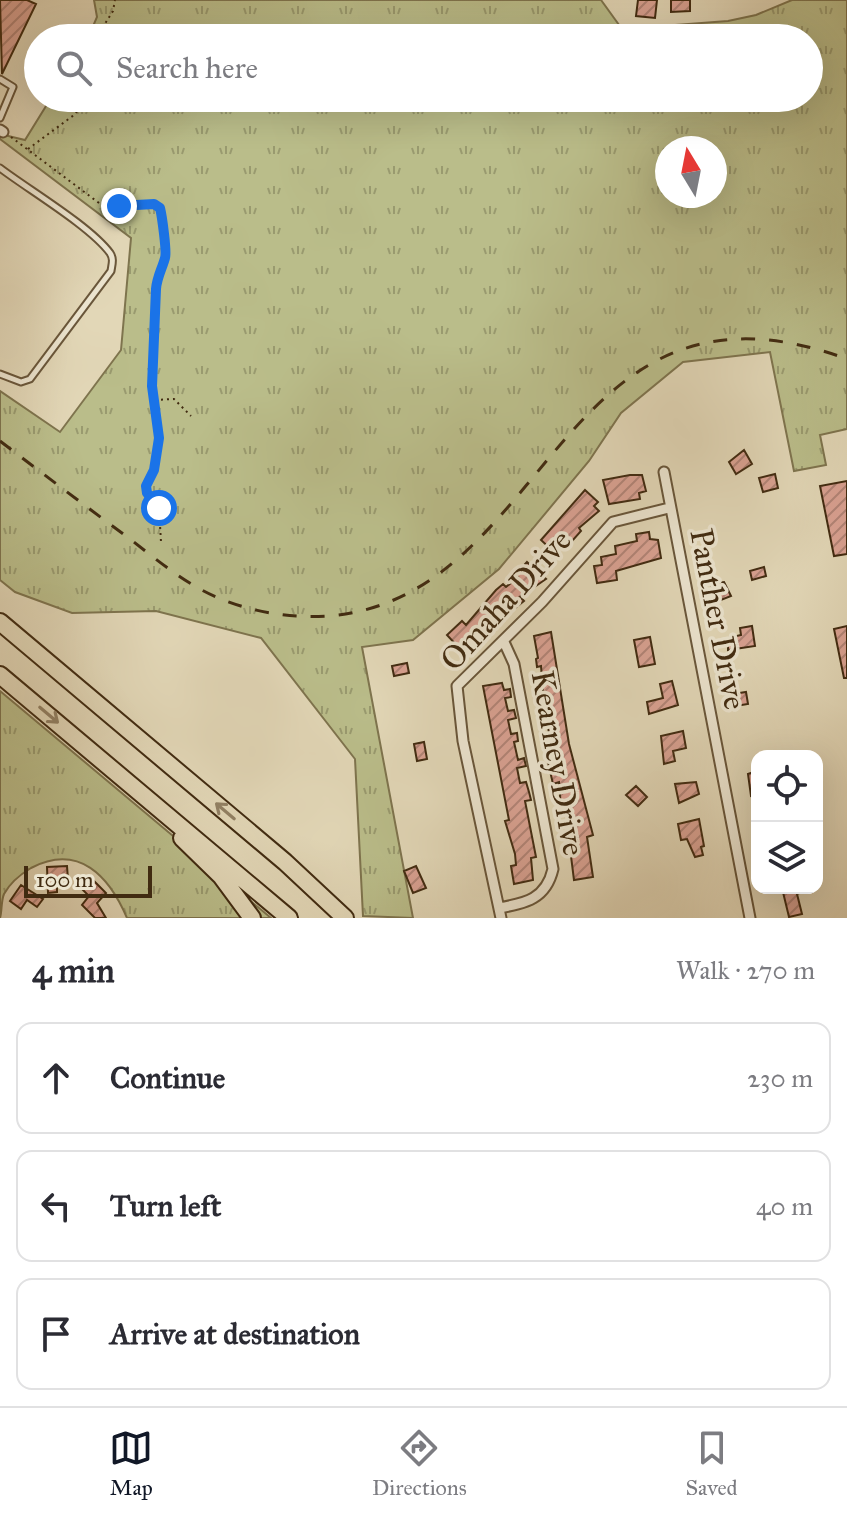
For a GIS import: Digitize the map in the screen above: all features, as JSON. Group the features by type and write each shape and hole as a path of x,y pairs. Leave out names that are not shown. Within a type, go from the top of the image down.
{"highway":[{"path":"0,622 320,893 345,918"},
{"path":"0,675 289,918"},
{"path":"97,756 205,860 252,918"}],"street":[{"name":"Panther Drive","path":"664,472 750,918"},
{"name":"Omaha Drive","path":"500,913 463,741 457,686 504,642 613,522 669,508"},
{"name":"Kearney Drive","path":"500,913 528,903 539,895 549,885 553,869 514,664 504,642"}],"lane":[{"path":"0,79 13,87 0,118"},
{"path":"0,168 90,234 112,254 113,261 111,271 30,379 21,382 0,374"}],"path":[{"path":"105,24 113,11 115,0"},
{"path":"27,149 76,112"},
{"path":"2,131 123,221"},
{"path":"107,211 129,204 154,204 160,208 163,220 167,257 158,274 156,289 154,400 157,454 146,486 147,493 159,508 161,542"},
{"path":"154,400 174,399 191,416"}],"green space":[{"path":"94,0 601,0 618,24 94,24 97,17"},
{"path":"792,0 847,0 847,429 820,435 826,465 794,471 770,352 683,362 621,413 589,461 499,569 413,640 362,647 413,918 363,916 355,759 261,638 156,611 72,613 15,592 0,580 0,391 60,432 121,350 131,238 0,139 0,134 25,140 42,112 823,112 823,24 688,24 756,15"},
{"path":"0,691 271,918 127,918 101,877 78,862 64,859 31,868 16,879 4,894 0,918"}],"building":[{"path":"0,0 27,0 36,4 2,74"},
{"path":"638,0 657,0 655,18 636,16"},
{"path":"671,0 690,0 690,11 671,12"},
{"path":"744,450 752,464 736,474 729,462"},
{"path":"775,474 778,488 763,492 759,478"},
{"path":"642,475 646,491 639,493 640,499 609,504 603,480"},
{"path":"847,481 847,554 834,556 820,486"},
{"path":"585,490 598,502 594,506 599,511 579,528 581,531 565,549 561,545 554,552 541,540"},
{"path":"649,532 650,539 658,540 661,558 616,571 617,580 597,583 594,566 602,565 601,557 616,554 615,546 637,541 636,534"},
{"path":"527,562 546,579 520,597 524,601 498,622 486,639 483,636 468,649 464,644 459,648 447,635 462,621 466,625 496,590 503,584 506,587 518,577 515,575"},
{"path":"764,567 766,576 752,580 750,571"},
{"path":"724,582 731,596 716,602 711,584"},
{"path":"752,626 755,646 728,650 728,638 741,635 740,628"},
{"path":"847,626 847,678 844,678 834,629"},
{"path":"551,632 569,744 593,835 587,837 593,877 574,880 568,832 571,831 565,807 561,808 559,782 553,784 545,749 544,740 550,739 548,727 552,727 544,705 541,666 537,667 536,659 534,636"},
{"path":"650,637 655,664 639,667 634,640"},
{"path":"407,663 409,673 394,676 392,666"},
{"path":"672,681 678,705 649,714 647,702 663,698 660,684"},
{"path":"502,683 504,690 510,689 511,697 505,698 508,711 514,710 516,718 508,720 511,734 517,733 518,741 514,742 518,760 524,758 526,766 517,768 520,783 526,782 531,800 525,801 536,857 531,858 533,880 514,884 511,866 516,865 515,854 505,821 509,820 483,686"},
{"path":"746,692 748,704 735,706 733,694"},
{"path":"683,731 686,748 673,751 675,761 664,764 661,736"},
{"path":"424,742 427,759 417,761 414,744"},
{"path":"696,782 699,794 679,803 675,784"},
{"path":"636,786 647,797 638,806 626,795"},
{"path":"699,819 704,846 701,847 703,855 695,857 687,839 681,840 678,824"},
{"path":"67,866 68,880 57,880 57,892 48,893 47,867"},
{"path":"416,866 426,888 413,893 404,871"},
{"path":"92,879 106,893 97,903 106,918 95,918 82,905 89,896 82,889"},
{"path":"21,885 43,899 37,907 27,900 21,909 10,901"},
{"path":"783,894 797,894 802,914 789,917"}],"railway":[{"path":"0,441 172,571 208,593 260,611 328,616 403,596 463,554 515,499 563,441 615,389 675,352 751,339 847,359"}],"route":[{"path":"119,206 154,204 160,208 163,220 167,257 158,274 156,289 152,386 159,438 154,470 146,486 147,493 159,508"}]}
